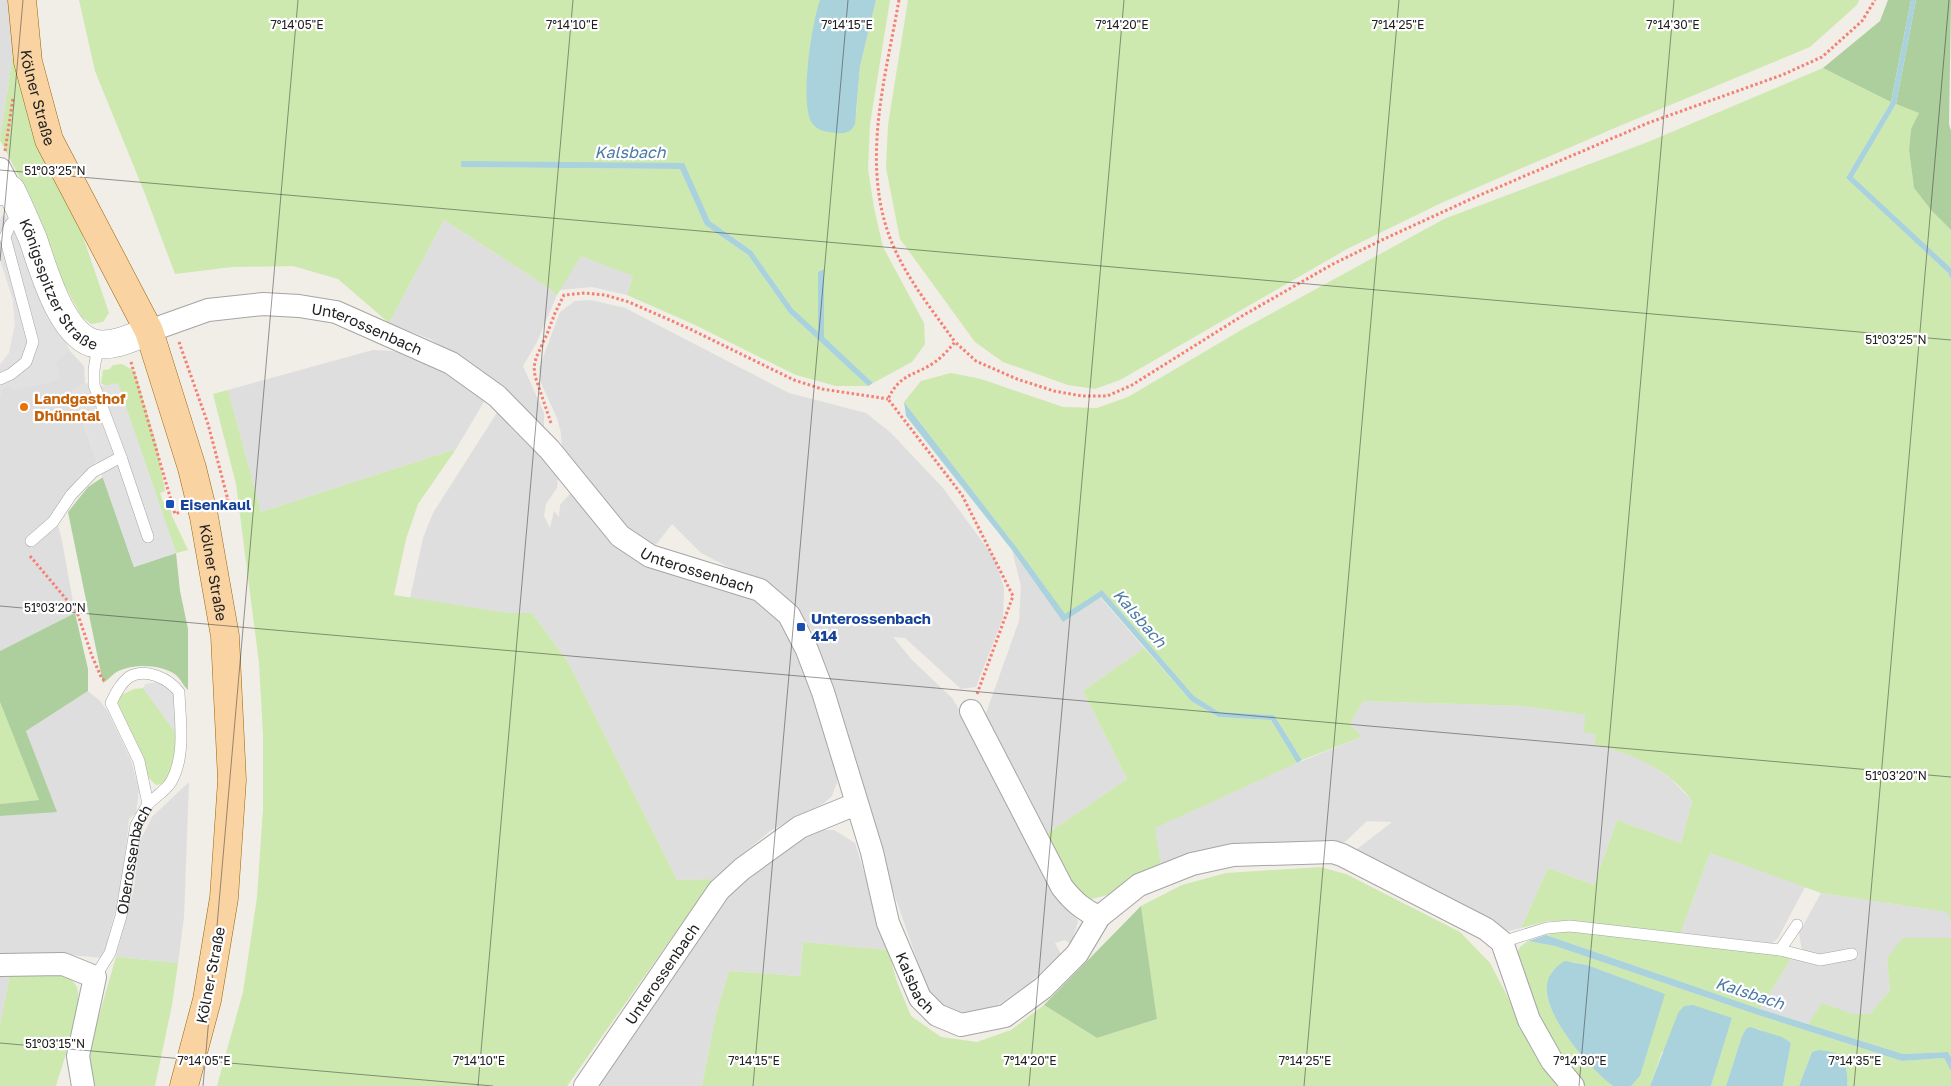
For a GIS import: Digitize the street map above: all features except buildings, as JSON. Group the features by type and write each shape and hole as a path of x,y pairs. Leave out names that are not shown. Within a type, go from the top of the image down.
{"main road":[{"name":"Kölner Straße","path":"22,0 28,62 49,140 149,332 192,468 204,517 225,636 232,780 224,898 207,1000 184,1086"}],"street":[{"name":"Königsspitzer Straße","path":"8,191 51,289 64,314 80,337 98,345 115,343 149,332"},
{"name":"Unterossenbach","path":"149,332 208,310 254,305 299,306 336,312 451,363 497,396 550,450 620,536 650,556 760,590 789,615 807,650 823,692 856,804 800,827 742,869 719,890 585,1086"},
{"path":"971,711 1062,887 1071,899 1085,910 1099,917"},
{"name":"Kalsbach","path":"856,804 872,852 888,923 920,998 936,1015 961,1025 1005,1016 1043,988 1077,954 1099,917 1139,885 1192,864 1233,855 1333,852 1486,929 1502,942"},
{"path":"1502,942 1529,1020 1552,1061 1574,1086"},
{"path":"0,965 63,964 95,977"},
{"name":"Oberossenbach","path":"83,1086 78,1056 95,977"}],"lane":[{"path":"0,378 12,374 26,362 34,342 5,236 10,225 8,191"},
{"path":"98,345 94,384 148,537"},
{"path":"31,541 53,522 71,495 94,472 121,457"},
{"path":"118,687 131,676 148,674 164,678 179,692 179,764 170,783 148,804"},
{"name":"Oberossenbach","path":"95,977 110,953 121,916 136,825 148,804 139,761 111,703 118,687"},
{"path":"1780,950 1797,925"},
{"path":"1502,942 1547,928 1570,926 1780,950 1820,960 1852,954"}],"path":[{"path":"898,0 878,125 876,168 881,208 892,243 905,268 955,342 976,361 1017,380 1054,391 1082,396 1107,396 1132,386 1242,316 1333,264 1471,199 1648,123 1782,75 1822,57 1862,21 1875,0"},
{"path":"550,450 551,421 535,376 534,367 536,358 564,295 585,293 605,295 629,302 690,329 794,380 822,389 888,399 962,495 1013,596 971,711"},
{"path":"888,399 894,387 907,376 935,362 955,342"},
{"path":"31,541 30,556 77,612 102,678 118,687"}],"shaded area":[{"path":"0,0 21,0 0,140"},
{"path":"3,215 70,351 84,366 85,383 72,391 97,462 79,477 54,510 62,541 75,613 0,651 0,365 9,353 15,326 13,300 0,259 0,220"},
{"path":"3,215 12,223 53,320 70,351 56,363 60,377 50,383 12,390 12,387 2,388 2,398 0,398 0,365 9,353 15,326 13,300 0,259 0,220"},
{"path":"444,220 557,295 536,344 523,366 544,413 544,428 507,393 476,369 430,339 389,323"},
{"path":"581,255 633,276 627,295 592,287 559,290"},
{"path":"591,300 625,308 789,393 866,413 891,433 943,488 995,559 1004,588 1003,618 976,687 961,689 905,638 893,637 912,660 952,698 976,737 1056,892 1078,921 1071,944 1065,940 1055,943 1061,954 1027,985 998,1005 974,1014 951,1011 931,1000 866,813 814,633 795,610 734,570 701,553 672,524 655,546 625,530 562,450 561,433 557,418 540,381 539,368 560,312 575,301"},
{"path":"373,350 392,351 415,357 467,383 485,400 456,449 261,512 228,390"},
{"path":"85,383 103,386 118,383 176,553 134,567 72,390"},
{"path":"500,408 559,469 557,488 546,504 544,516 550,528 554,511 559,517 560,505 574,489 645,566 679,577 724,586 754,596 782,621 797,648 837,770 837,783 832,796 823,804 770,831 713,879 677,880 568,662 532,613 508,613 410,598 423,538 433,513"},
{"path":"1012,550 1063,622 1100,597 1144,648 1083,691 1127,779 1045,835 985,716 1019,621 1021,586"},
{"path":"158,682 170,688 175,695 176,733 143,688 146,684"},
{"path":"88,691 100,701 108,712 131,760 139,790 136,813 129,819 122,885 103,958 58,954 0,957 0,816 56,811 26,731"},
{"path":"1363,701 1523,706 1586,715 1596,735 1594,744 1623,752 1649,763 1671,779 1692,801 1681,843 1617,820 1594,885 1548,868 1521,928 1509,931 1491,925 1352,853 1392,822 1367,821 1345,842 1161,867 1154,828 1290,766 1362,737 1350,724"},
{"path":"189,782 184,917 178,963 116,957 134,888 140,841 152,817"},
{"path":"814,830 834,830 855,843 888,950 803,942 800,976 729,971 716,1014 702,1086 599,1086 737,882"},
{"path":"1710,853 1805,887 1778,938 1769,946 1680,935"},
{"path":"1821,893 1948,912 1951,922 1951,938 1887,958 1890,990 1870,1014 1853,1014 1822,1004 1808,1024 1760,1009 1792,957 1820,965 1859,958 1857,949 1820,955 1802,951 1799,933"},
{"path":"0,974 10,974 0,1026"}],"green space":[{"path":"21,0 61,172 109,313 103,322 91,324 82,317 60,277 35,207 0,140"},
{"path":"79,0 820,0 811,41 807,73 856,115 860,66 876,0 890,0 870,124 868,169 883,247 924,323 925,344 912,362 873,383 824,337 824,270 818,272 818,333 793,309 752,251 710,221 683,163 462,167 680,169 705,225 748,255 789,313 868,386 836,386 796,375 693,324 627,295 633,276 581,256 557,295 444,220 389,323 338,279 293,266 232,267 175,274 95,71"},
{"path":"908,0 1859,0 1857,5 1810,47 1617,127 1439,204 1347,249 1120,380 1095,389 1068,385 1003,362 975,342 900,239 886,168 888,125"},
{"path":"1888,0 1911,0 1891,102 1823,68 1880,21"},
{"path":"1916,0 1951,0 1949,124 1951,131 1951,230 1931,210 1914,188 1909,150 1911,129 1919,113 1896,104"},
{"path":"1823,68 1891,102 1846,178 1948,273 1951,279 1951,922 1947,912 1821,893 1710,853 1680,935 1571,921 1548,921 1521,928 1548,868 1594,885 1617,820 1681,843 1692,801 1672,780 1648,764 1622,752 1594,744 1596,735 1583,732 1586,715 1523,706 1363,701 1350,724 1362,737 1302,760 1274,715 1219,712 1194,696 1102,590 1065,615 1017,548 904,402 921,381 951,373 981,379 1063,407 1097,408 1128,397 1243,329 1444,219 1648,142"},
{"path":"1896,104 1920,113 1911,129 1909,150 1914,188 1931,210 1951,230 1951,268 1853,177"},
{"path":"122,364 133,370 136,375 157,446 165,491 160,493 163,502 169,501 172,516 188,550 176,553 118,384 105,386 101,383 103,370 110,369 113,365"},
{"path":"228,390 261,512 456,449 418,504 406,539 394,595 508,613 532,613 568,662 677,880 713,879 567,1086 217,1086 243,992 257,897 263,809 263,735 259,663 236,484 213,394"},
{"path":"103,477 134,567 176,553 180,591 188,629 188,690 178,677 170,671 146,666 122,670 103,683 68,512 88,487"},
{"path":"75,613 88,669 88,691 26,731 57,812 0,816 0,804 39,800 0,702 0,651"},
{"path":"1144,648 1191,701 1217,717 1271,720 1297,763 1155,828 1161,867 1111,894 1092,899 1078,894 1045,835 1127,779 1083,691"},
{"path":"143,688 176,733 175,758 171,769 166,780 156,785 149,778 118,707 117,697 134,689"},
{"path":"0,702 40,800 0,804"},
{"path":"1320,867 1346,874 1460,932 1490,963 1522,1024 1563,1086 702,1086 716,1014 729,971 800,976 803,942 888,950 897,982 911,1016 941,1037 977,1042 1011,1030 1044,1005 1097,1038 1157,1019 1141,906 1182,885 1226,873"},
{"path":"1141,906 1157,1019 1097,1038 1044,1005"},
{"path":"1569,930 1792,957 1760,1009 1546,935"},
{"path":"1903,938 1951,938 1951,1057 1948,1052 1903,1054 1808,1024 1822,1003 1853,1014 1870,1014 1890,990 1887,958"},
{"path":"1528,941 1555,946 1758,1015 1902,1061 1944,1058 1951,1071 1951,1086 1847,1086 1847,1064 1819,1050 1812,1052 1799,1086 1783,1086 1791,1043 1758,1029 1746,1029 1726,1086 1711,1086 1732,1018 1662,1052 1650,1086 1631,1086 1640,1076 1664,994 1587,965 1573,962 1552,971 1547,987 1550,1005 1563,1031 1583,1057 1613,1086 1584,1086 1559,1057 1537,1016 1516,955 1520,947"},
{"path":"116,957 178,963 172,1005 155,1086 95,1086 88,1053"},
{"path":"62,973 73,981 78,989 78,1003 70,1040 56,1086 0,1086 0,1026 10,974"}],"water":[{"path":"820,0 876,0 860,66 855,124 850,131 845,133 826,132 814,126 808,113 808,62"},
{"path":"1911,0 1916,0 1896,104 1853,177 1951,268 1951,279 1948,273 1846,178 1891,102"},
{"path":"461,161 684,163 710,221 752,251 793,309 818,332 818,272 824,269 824,337 873,383 868,386 789,313 748,255 705,225 680,169 461,167"},
{"path":"904,402 1017,548 1065,614 1102,590 1194,696 1219,712 1274,715 1302,760 1297,763 1271,720 1218,717 1191,701 1101,597 1063,622 1012,550 906,416"},
{"path":"1546,935 1760,1009 1903,1054 1948,1052 1951,1057 1951,1071 1944,1058 1902,1061 1758,1015 1555,946 1528,941"},
{"path":"1565,961 1587,965 1665,994 1640,1076 1631,1086 1613,1086 1603,1078 1570,1040 1552,1011 1548,997 1547,985 1549,977"},
{"path":"1693,1005 1732,1018 1711,1086 1650,1086 1678,1013 1684,1006"},
{"path":"1750,1027 1782,1037 1791,1043 1783,1086 1726,1086 1742,1036 1746,1029"},
{"path":"1819,1050 1835,1053 1844,1060 1847,1071 1847,1086 1799,1086 1812,1052"}],"place":[{"name":"Landgasthof Dhünntal","path":"24,407"},
{"name":"Eisenkaul","path":"170,504"},
{"name":"Unterossenbach 414","path":"801,627"}]}
